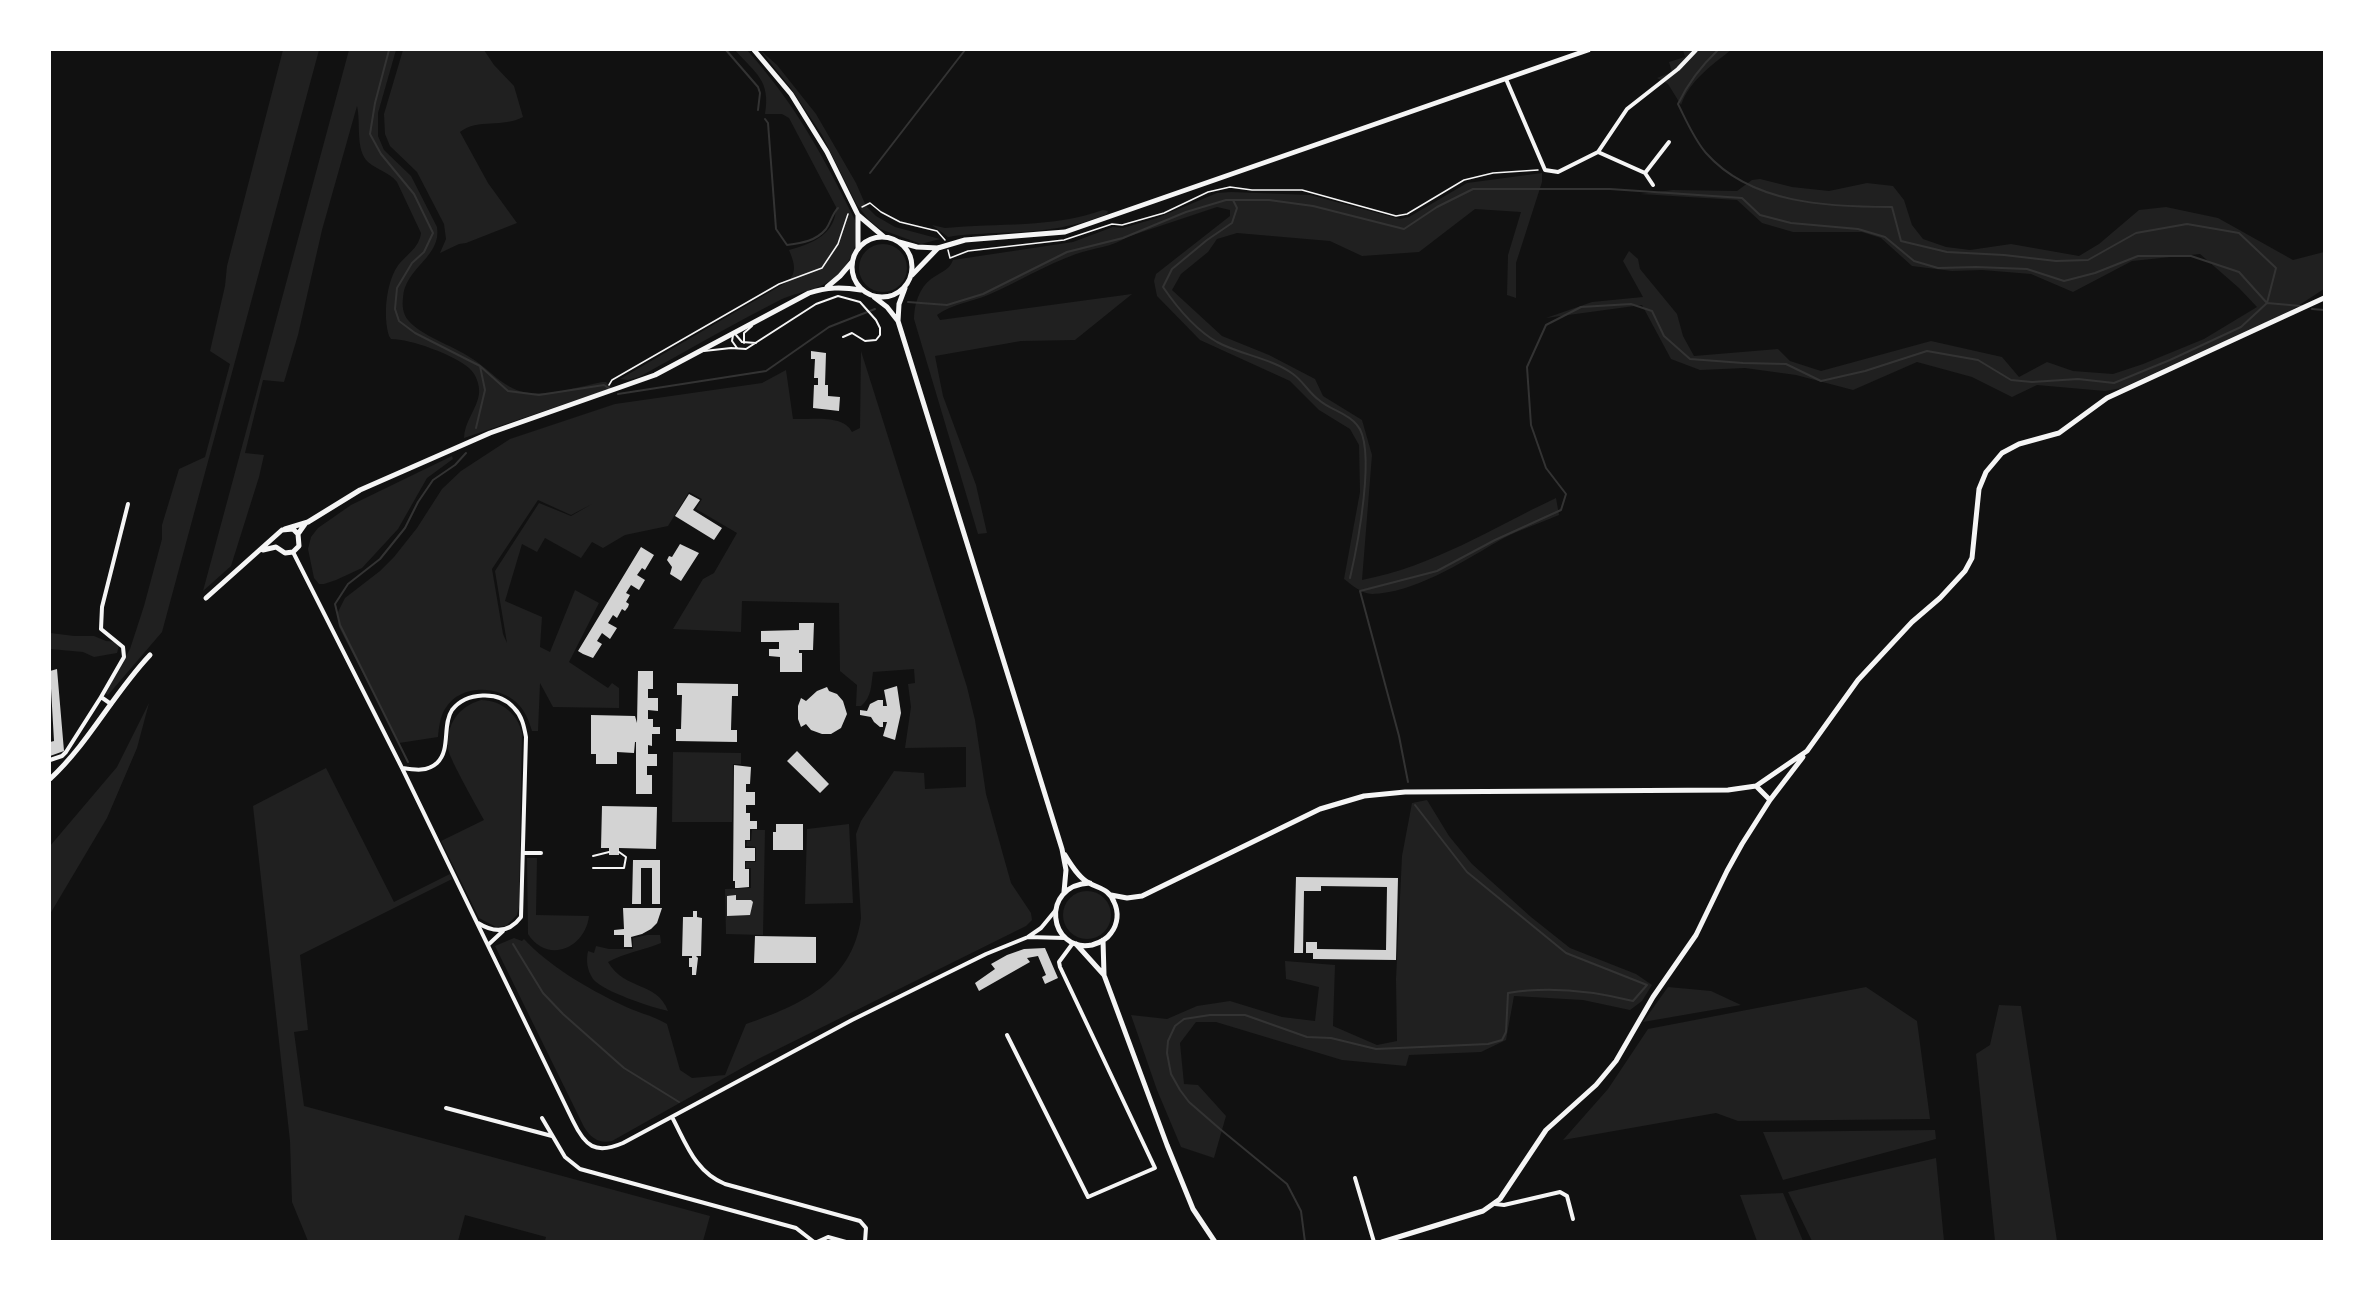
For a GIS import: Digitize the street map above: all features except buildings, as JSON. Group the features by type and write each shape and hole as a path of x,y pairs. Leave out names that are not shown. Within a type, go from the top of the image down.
{"street":[{"path":"754,50 791,94 806,117 827,152 858,215 884,237 917,248 938,248 965,240 1058,233 1077,229 1588,50"},
{"path":"1506,79 1545,170 1558,172 1598,152 1627,109 1678,69 1696,50"},
{"path":"1645,173 1669,142"},
{"path":"1598,152 1645,173 1653,185"},
{"path":"206,598 285,529 308,522 360,490 490,433 655,375 794,300 825,288 853,261 858,249 858,215"},
{"path":"858,249 873,238 884,237"},
{"path":"899,242 906,248 911,258 912,274"},
{"path":"293,552 402,768 573,1121 586,1142 591,1146 607,1149 672,1117 852,1020 986,954 1028,937 1041,928 1055,911 1064,892 1066,870 1062,849 898,321 899,304 912,274 938,248"},
{"path":"853,261 853,276 861,290"},
{"path":"825,288 843,287 861,290 873,296 898,321"},
{"path":"873,296 885,298 905,288"},
{"path":"1382,1242 1483,1211 1495,1204 1546,1130 1596,1085 1616,1061 1653,997 1696,935 1730,865 1770,800 1858,680 1912,622 1940,598 1965,571 1972,558 1979,489 1986,472 2002,453 2019,444 2059,433 2107,398 2325,298"},
{"path":"50,760 66,752 124,657 123,647 101,629 102,607 128,504"},
{"path":"298,534 308,522"},
{"path":"256,553 264,549 276,548 285,553 293,552 299,546 298,534 293,529 285,529"},
{"path":"274,537 276,548"},
{"path":"50,779 78,749 150,656"},
{"path":"402,768 422,770 438,762 443,753 448,718 456,705 469,698 491,696 506,701 520,716 526,737 520,917 515,925 488,945"},
{"path":"101,697 111,704"},
{"path":"1111,895 1127,898 1142,896 1320,809 1364,796 1405,792 1728,790 1756,786 1807,751"},
{"path":"1756,786 1770,800"},
{"path":"1062,849 1072,867 1090,884"},
{"path":"523,853 541,853"},
{"path":"1064,892 1080,884 1098,885 1111,895 1116,904 1116,924 1103,940 1088,945 1074,943"},
{"path":"1055,911 1059,930 1065,938 1074,943 1104,975"},
{"path":"478,923 495,931 506,930"},
{"path":"1028,937 1065,938"},
{"path":"1103,940 1104,975 1185,1192 1215,1242"},
{"path":"1007,1035 1088,1197 1155,1168 1060,967 1059,962 1074,943"},
{"path":"446,1108 553,1136"},
{"path":"672,1117 700,1167 709,1176 725,1184 860,1221 866,1228 864,1242"},
{"path":"542,1118 570,1162 589,1173 796,1228 816,1242 823,1238 846,1242"},
{"path":"1355,1178 1374,1242"},
{"path":"1495,1204 1504,1205 1560,1192 1567,1196 1573,1219"}],"lane":[{"path":"698,352 731,348 746,350 816,304 838,296 860,302 880,328 880,335 876,340 870,342 852,333 843,337"},
{"path":"744,343 744,333 752,326 794,300"},
{"path":"734,332 744,343 756,343"},
{"path":"734,332 732,341 738,350"},
{"path":"593,856 609,852"},
{"path":"593,868 624,868 626,857 619,852"}],"path":[{"path":"948,250 950,258 968,251 1064,240 1112,224 1122,225 1164,213 1208,192 1230,187 1252,190 1302,190 1396,216 1407,214 1464,180 1493,172 1545,170"},
{"path":"861,207 870,203 900,222 937,231 945,240"},
{"path":"609,385 612,380 779,284 822,268 838,244 848,214"}],"shaded area":[{"path":"283,50 319,50 162,632 108,695 105,693 130,649 144,606 162,539 162,525 179,469 205,457 230,364 210,351 225,286 227,266"},
{"path":"349,50 396,50 378,113 378,136 384,150 411,176 437,227 434,247 409,278 405,288 403,307 408,320 421,331 464,354 505,384 520,391 547,393 602,382 606,382 612,388 464,438 466,426 479,394 474,373 462,363 443,353 410,342 391,339 389,336 386,310 390,282 397,267 415,248 421,233 397,182 364,157 360,143 357,106 322,230 298,335 284,382 263,380 245,453 264,455 231,566 203,591"},
{"path":"403,50 484,50 494,65 514,86 523,117 507,122 475,125 460,132 488,183 517,223 440,253 446,239 444,224 417,172 390,146 385,134 384,114"},
{"path":"735,50 747,50 780,90 807,131 855,220 856,243 850,259 829,281 780,300 639,377 628,380 620,379 787,282 794,271 789,250 806,245 821,236 832,224 835,216 836,207 789,118 782,114 765,114 766,93 760,78"},
{"path":"760,50 777,65 816,114 856,183 866,206 876,216 895,227 940,239 921,244 880,229 869,220 857,205 822,135 790,87"},
{"path":"1683,50 1731,50 1696,81 1681,105 1668,84 1657,78 1672,72 1669,62 1685,57"},
{"path":"1542,173 1542,182 1516,263 1516,298 1507,295 1508,255 1521,212 1475,209 1419,252 1362,256 1330,241 1237,233 1217,239 1208,252 1181,274 1172,290 1222,336 1269,355 1315,379 1323,396 1362,420 1372,455 1362,580 1388,574 1438,556 1556,498 1559,515 1510,535 1436,576 1404,588 1368,594 1344,579 1360,492 1359,445 1350,429 1319,410 1290,381 1200,340 1157,296 1154,281 1156,274 1230,216 1230,210 1217,207 1065,258 988,295 955,306 937,315 940,320 1132,294 1075,340 1021,341 935,356 943,396 976,485 987,533 978,534 914,319 916,303 923,287 947,269 953,260 1073,242 1113,227 1123,228 1157,218 1217,193 1310,195 1400,219 1409,217 1467,183"},
{"path":"1760,179 1792,187 1829,191 1867,183 1893,186 1904,200 1912,225 1923,239 1946,247 1970,250 2011,244 2079,256 2099,244 2139,210 2166,207 2218,218 2293,260 2324,252 2324,289 2290,311 2122,388 2105,391 2037,385 2012,397 1972,377 1917,362 1853,390 1796,375 1745,368 1700,370 1671,359 1642,305 1546,318 1592,302 1643,297 1623,261 1629,251 1638,259 1640,269 1677,314 1683,336 1694,356 1778,349 1790,361 1821,371 1931,341 2002,357 2019,377 2047,362 2073,371 2113,374 2204,339 2257,307 2200,254 2132,261 2073,292 2031,274 1982,270 1952,271 1912,266 1881,238 1862,232 1793,232 1762,223 1737,200 1640,194 1673,190 1737,191 1752,180"},
{"path":"1103,210 1108,211 1107,214 1066,226 1038,231 948,237 932,225 945,228 1025,224 1065,220"},
{"path":"883,244 900,251 907,268 900,285 883,292 866,285 859,268 866,251"},
{"path":"861,351 967,687 975,720 986,794 1011,883 1031,913 1032,920 1026,926 758,1059 612,1141 599,1141 584,1127 495,946 514,938 522,941 524,939 545,958 582,984 626,1007 667,1024 680,1070 692,1078 725,1075 746,1024 804,999 835,975 847,959 856,940 861,918 856,834 861,821 894,771 924,773 925,789 966,787 966,747 905,748 911,707 908,684 915,683 914,669 873,672 867,699 861,706 856,706 857,685 840,671 839,603 742,601 741,632 673,629 703,579 714,573 737,533 696,509 702,499 689,492 668,526 625,535 603,548 592,542 581,558 545,538 537,552 522,544 505,601 542,617 540,647 550,652 575,590 599,603 569,662 608,688 612,683 619,688 619,708 553,707 540,683 538,731 532,731 522,708 508,696 489,690 469,691 451,701 445,709 438,737 399,743 339,627 337,614 345,598 394,557 417,528 442,489 461,471 510,439 615,404 762,383 786,370 793,419 834,420 848,426 852,432 860,428","holes":["538,500 571,515 592,504 571,516 539,503 495,571 507,643 503,634 492,569"]},
{"path":"452,456 453,459 427,478 398,529 362,568 336,580 319,584 314,578 308,549 311,537 318,528 351,505"},
{"path":"50,633 94,636 106,641 120,642 117,653 94,657 83,652 50,649"},
{"path":"481,700 495,702 508,709 517,720 522,733 519,907 517,915 506,926 496,927 479,918 441,841 484,820 458,773 448,749 449,732 455,718 466,707"},
{"path":"149,703 137,748 107,818 50,914 50,846 117,767"},
{"path":"673,752 741,753 741,764 733,764 732,822 672,822"},
{"path":"326,768 394,902 450,874 452,879 300,955 308,1030 294,1032 304,1106 710,1216 703,1241 545,1241 546,1237 465,1215 458,1241 308,1241 292,1202 290,1141 253,806"},
{"path":"1427,800 1449,836 1472,864 1531,917 1570,948 1636,974 1652,985 1642,1001 1630,1010 1583,1000 1514,996 1506,1040 1481,1052 1409,1055 1406,1066 1342,1060 1216,1022 1196,1022 1180,1043 1184,1084 1198,1085 1226,1116 1214,1158 1181,1147 1157,1090 1131,1015 1167,1019 1197,1006 1230,1001 1282,1017 1315,1021 1319,987 1286,979 1285,961 1335,965 1333,1026 1377,1045 1397,1041 1396,979 1402,856 1412,803"},
{"path":"849,824 853,903 805,904 807,829"},
{"path":"752,830 765,830 763,935 726,934 725,889 751,888 751,868 746,868 746,862 756,862 756,847 746,846 747,841 751,841"},
{"path":"527,858 537,858 536,915 589,916 580,937 564,949 545,948 536,943 528,934"},
{"path":"1087,891 1104,898 1111,915 1104,932 1087,939 1070,932 1063,915 1070,898"},
{"path":"660,935 661,943 608,962 623,978 656,995 663,1001 668,1011 640,1003 607,989 593,979 588,969 588,951 594,953 596,946 609,949 633,949 633,938"},
{"path":"1668,987 1711,991 1741,1005 1643,1022"},
{"path":"1866,987 1917,1021 1930,1119 1738,1121 1716,1113 1563,1140 1608,1089 1648,1029"},
{"path":"1999,1005 2021,1006 2057,1241 1995,1241 1976,1054 1990,1045"},
{"path":"1935,1130 1936,1139 1783,1180 1763,1132"},
{"path":"1936,1158 1944,1241 1812,1241 1788,1192"},
{"path":"1783,1193 1803,1241 1757,1241 1740,1195"}],"waterway":[{"path":"389,50 375,103 370,134 381,154 414,194 433,233 424,252 412,263 397,288 395,309 399,321 415,333 480,366 508,391 539,395 604,385 610,389"},
{"path":"726,50 758,87 760,93 758,110"},
{"path":"870,173 965,50"},
{"path":"1408,782 1399,736 1360,591 1437,571 1495,540 1561,510 1566,494 1546,468 1531,425 1527,367 1546,325 1581,307 1631,304 1652,311 1664,336 1690,359 1786,364 1821,381 1865,371 1927,351 1978,360 2011,380 2032,382 2078,379 2114,383 2241,327 2267,303 2276,268 2239,233 2187,224 2136,233 2088,260 2056,261 1947,252 1901,241 1892,207 1842,206 1792,199 1745,183 1724,170 1706,153 1694,136 1678,104 1695,75 1718,50"},
{"path":"765,119 768,123 776,229 787,245 818,236 826,229 838,208"},
{"path":"908,302 947,305 983,294 1067,252 1123,238 1186,212 1226,200 1269,200 1313,206 1404,229 1437,207 1473,189 1610,189 1742,198 1760,215 1791,223 1858,229 1885,237 1914,261 1938,268 2027,269 2064,281 2095,273 2138,256 2191,256 2239,272 2267,303 2301,306"},
{"path":"1233,200 1237,208 1232,223 1172,269 1163,287 1187,317 1209,337 1284,369 1297,377 1323,403 1349,417 1357,425 1363,437 1365,454 1364,498 1350,578"},
{"path":"618,394 766,371 829,327 875,309"},
{"path":"2312,309 2324,310"},
{"path":"476,428 485,390 480,366"},
{"path":"408,762 340,625 335,604 348,584 380,559 405,528 418,502 433,480 455,465 466,453"},
{"path":"1305,1242 1301,1211 1287,1184 1189,1102 1171,1074 1167,1053 1168,1041 1175,1026 1184,1019 1210,1015 1245,1015 1307,1037 1331,1038 1376,1049 1488,1044 1502,1040 1506,1032 1508,993 1539,990 1571,991 1633,1001 1647,985 1566,953 1467,872 1415,805"},
{"path":"513,944 543,993 563,1014 624,1068 679,1102"}]}
